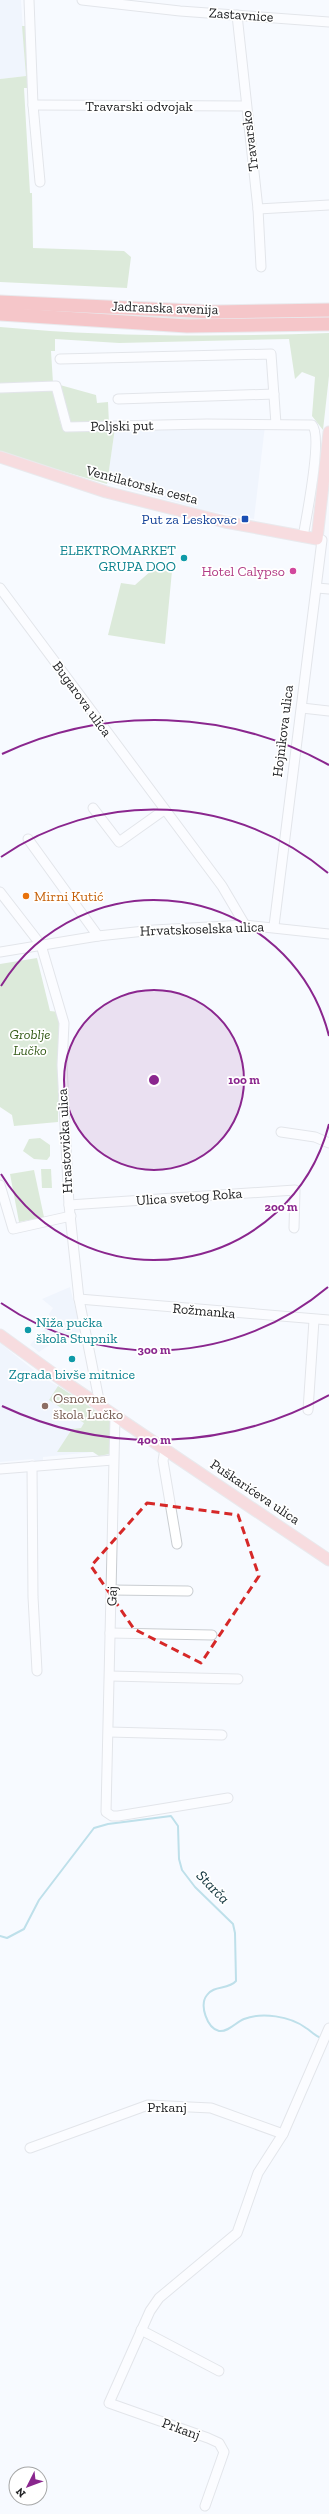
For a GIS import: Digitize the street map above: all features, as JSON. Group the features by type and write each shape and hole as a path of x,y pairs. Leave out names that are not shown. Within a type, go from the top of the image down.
{"highway":[{"path":"0,293 114,309"},
{"name":"Jadranska avenija","path":"0,302 114,309 214,312 329,310"},
{"name":"Jadranska avenija","path":"0,314 187,326 329,324"},
{"path":"0,322 153,332 187,326"}],"main road":[{"name":"Hojnikova ulica","path":"323,540 329,432"},
{"name":"Ventilatorska cesta","path":"0,457 106,492 225,522 323,540"},
{"name":"Puškarićeva ulica","path":"0,1335 115,1416 329,1560"}],"street":[{"path":"29,0 33,105 40,182"},
{"name":"Zastavnice","path":"82,0 329,22"},
{"name":"Travarsko","path":"237,15 258,209 261,267"},
{"name":"Travarski odvojak","path":"33,105 246,106"},
{"path":"258,209 329,205"},
{"path":"60,359 271,354 276,424"},
{"name":"Poljski put","path":"0,388 56,386 67,428 276,424 312,425 315,428 312,481 303,537"},
{"name":"Poljski put","path":"118,399 274,394"},
{"name":"Hojnikova ulica","path":"274,926 323,540"},
{"name":"Bugarova ulica","path":"0,588 222,886 245,925"},
{"path":"317,588 329,589"},
{"path":"302,708 329,711"},
{"path":"93,808 119,842 164,810"},
{"path":"28,839 98,936"},
{"name":"Hrastovička ulica","path":"0,892 41,945 64,1023 62,1065 70,1216 79,1299 100,1405"},
{"name":"Hrvatskoselska ulica","path":"0,952 132,931 245,925 274,926 329,934"},
{"path":"281,1132 315,1136 329,1143"},
{"path":"0,1186 13,1229 70,1216"},
{"name":"Ulica svetog Roka","path":"69,1205 295,1190 294,1228"},
{"name":"Rožmanka","path":"79,1299 314,1320 329,1320"},
{"path":"308,1410 314,1320"},
{"name":"Gaj","path":"115,1416 106,1808 108,1814 118,1816 228,1798"},
{"path":"165,1449 163,1461 177,1544"},
{"path":"0,1469 114,1460"},
{"path":"32,1466 33,1597 37,1671"},
{"path":"112,1590 188,1591"},
{"path":"110,1633 212,1635"},
{"path":"110,1676 238,1679"},
{"path":"108,1732 222,1735"},
{"name":"Prkanj","path":"205,2506 224,2452 221,2446 208,2438 109,2403 141,2330 159,2298 237,2233 258,2173 283,2134 328,2031"},
{"name":"Prkanj","path":"30,2148 148,2105 211,2108 283,2134"},
{"path":"141,2330 219,2371"}],"highlighted area":[{"path":"147,1503 238,1515 259,1576 201,1663 134,1629 91,1566"}],"shaded area":[{"path":"0,0 21,0 26,76 0,79"},
{"path":"265,426 254,519 204,510 107,483 115,428"},
{"path":"70,1287 81,1331 60,1338 39,1352 30,1345 52,1321 49,1314 53,1308 42,1299"},
{"name":"Osnovna škola Lučko","path":"0,1343 42,1377 70,1393 110,1420 109,1455 99,1456 93,1452 43,1457 43,1462 37,1463 33,1459 0,1462"}],"green space":[{"path":"22,26 28,26 31,88 24,88 30,193 32,193 33,248 124,251 131,257 127,288 0,282 0,79 26,76"},
{"path":"32,309 173,316 329,315 329,318 173,319"},
{"path":"0,327 82,333 165,335 329,333 329,376 323,430 312,416 315,377 302,372 295,379 289,339 119,343 55,339 55,351 51,351 53,383 0,385"},
{"path":"60,385 96,395 97,403 108,402 109,424 67,423"},
{"path":"53,388 57,398 60,421 64,431 115,428 107,484 0,453 0,391"},
{"path":"152,570 172,571 165,644 108,635 121,583 135,585"},
{"name":"Groblje Lučko","path":"37,958 50,1011 59,1012 58,1122 14,1126 12,1115 0,1107 0,964"},
{"path":"40,1138 50,1145 50,1156 47,1160 34,1159 23,1151 29,1139"},
{"path":"41,1169 51,1169 52,1188 42,1188"},
{"path":"34,1170 44,1217 19,1222 10,1174"},
{"path":"58,1386 110,1420 109,1454 99,1456 93,1452 57,1452 72,1429 81,1428 84,1423 49,1400"}],"waterway":[{"name":"Starča","path":"0,1936 7,1938 24,1929 39,1900 94,1828 108,1824 171,1816 178,1826 179,1859 182,1870 195,1887 233,1924 235,1933 236,1981 229,1986 213,1990 207,1995 204,2010 211,2026 219,2031 223,2031 241,2020 251,2017 276,2016 299,2024 321,2038"}],"place":[{"name":"Put za Leskovac","path":"245,519"},
{"name":"ELEKTROMARKET GRUPA DOO","path":"184,558"},
{"name":"Hotel Calypso","path":"293,571"},
{"name":"Mirni Kutić","path":"26,896"},
{"name":"Niža pučka škola Stupnik","path":"28,1330"},
{"name":"Zgrada bivše mitnice","path":"72,1359"},
{"name":"Osnovna škola Lučko","path":"45,1406"}]}
